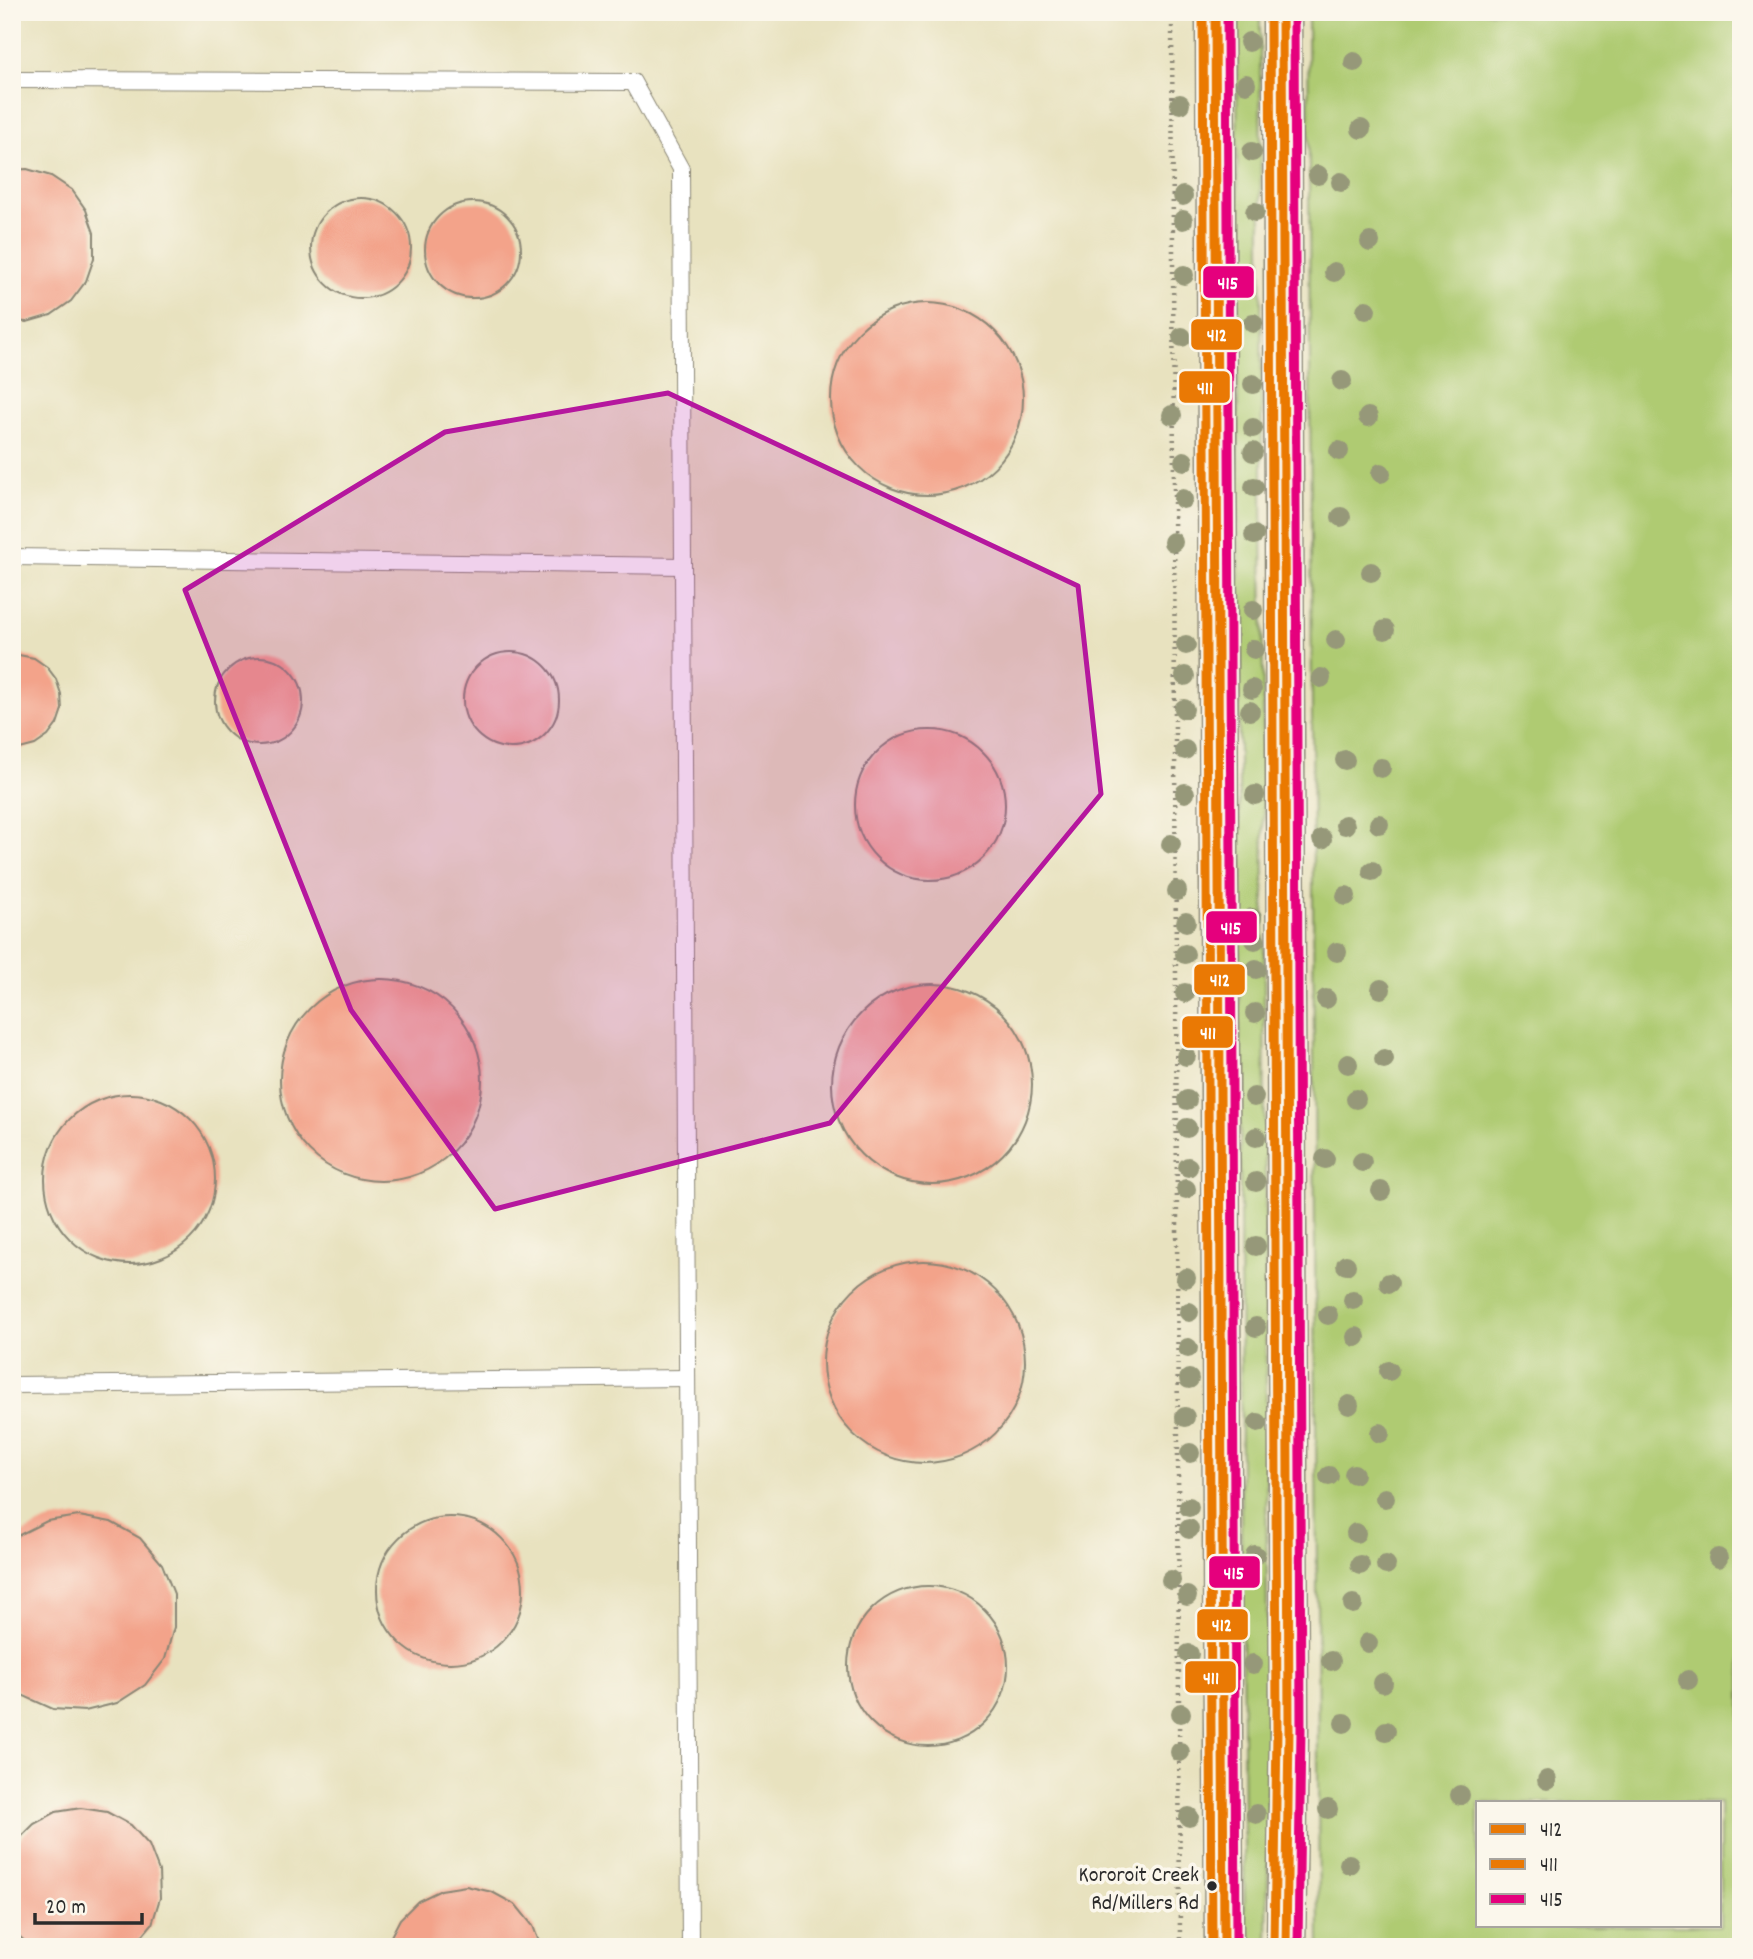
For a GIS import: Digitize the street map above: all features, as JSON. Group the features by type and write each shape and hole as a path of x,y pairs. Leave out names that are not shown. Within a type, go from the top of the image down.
{"main road":[{"path":"1215,12 1224,1947"},
{"path":"1282,12 1289,1729 1286,1947"}],"lane":[{"path":"12,80 633,82 681,169 690,1947"},
{"path":"12,558 683,566"},
{"path":"12,1385 687,1378"}],"path":[{"path":"1172,12 1180,1947"}],"highlighted area":[{"path":"668,393 1078,586 1101,794 830,1123 495,1209 351,1010 185,590 445,432"}],"green space":[{"path":"1237,12 1260,12 1267,1947 1245,1947 1241,1525"},
{"path":"1308,12 1741,12 1741,1947 1319,1947"}],"building":[{"path":"27,169 51,176 72,190 86,210 94,233 94,258 86,281 71,301 51,315 27,322 12,321 12,170"},
{"path":"361,198 380,201 397,212 408,229 411,248 408,267 397,284 380,295 361,298 342,295 325,284 314,267 311,248 314,229 325,212 342,201"},
{"path":"473,202 491,206 507,216 517,232 521,250 517,268 507,284 491,294 473,298 455,294 439,284 429,268 425,250 429,232 439,216 455,206"},
{"path":"927,303 964,310 995,331 1016,362 1023,399 1016,436 995,467 964,488 927,495 890,488 859,467 838,436 831,399 838,362 859,331 890,310"},
{"path":"511,652 529,656 545,666 555,682 559,700 555,718 545,734 529,744 511,748 493,744 477,734 467,718 463,700 467,682 477,666 493,656"},
{"path":"12,655 34,658 47,667 56,679 61,694 62,709 57,724 48,736 35,745 20,749 12,749"},
{"path":"259,657 276,660 290,670 300,684 303,701 300,718 290,732 276,742 259,745 242,742 228,732 218,718 215,701 218,684 228,670 242,660"},
{"path":"930,730 959,736 983,752 999,776 1005,805 999,834 983,858 959,874 930,880 901,874 877,858 861,834 855,805 861,776 877,752 901,736"},
{"path":"381,979 420,986 453,1008 475,1041 482,1080 475,1119 453,1152 420,1174 381,1181 342,1174 309,1152 287,1119 280,1080 287,1041 309,1008 342,986"},
{"path":"932,984 970,992 1003,1013 1024,1046 1032,1084 1024,1122 1003,1155 970,1176 932,1184 894,1176 861,1155 840,1122 832,1084 840,1046 861,1013 894,992"},
{"path":"130,1094 162,1101 190,1119 208,1147 215,1179 208,1211 190,1239 162,1257 130,1264 98,1257 70,1239 52,1211 45,1179 52,1147 70,1119 98,1101"},
{"path":"924,1261 963,1269 980,1278 995,1291 1008,1306 1017,1323 1025,1362 1017,1401 1008,1418 995,1433 980,1446 963,1455 924,1463 885,1455 868,1446 853,1433 840,1418 831,1401 823,1362 831,1323 840,1306 853,1291 868,1278 885,1269"},
{"path":"79,1516 111,1522 140,1538 162,1564 174,1594 174,1627 165,1659 145,1685 117,1703 85,1711 53,1709 24,1696 12,1686 12,1542 19,1535 47,1521"},
{"path":"450,1517 478,1523 502,1538 517,1562 523,1590 517,1618 502,1642 478,1657 450,1663 422,1657 398,1642 383,1618 377,1590 383,1562 398,1538 422,1523"},
{"path":"928,1586 959,1592 985,1609 1002,1635 1008,1666 1002,1697 985,1723 959,1740 928,1746 897,1740 871,1723 854,1697 848,1666 854,1635 871,1609 897,1592"},
{"path":"81,1808 107,1812 131,1825 149,1845 159,1871 160,1898 152,1924 133,1947 31,1947 19,1936 12,1924 12,1850 16,1842 34,1824 56,1812"},
{"path":"466,1886 492,1892 516,1905 533,1926 541,1947 388,1947 400,1919 418,1901 441,1890"}],"transit line":[{"name":"411","path":"1203,12 1212,1947"},
{"name":"412","path":"1215,12 1224,1947"},
{"name":"415","path":"1227,12 1236,1947"},
{"name":"411","path":"1270,12 1277,1729 1274,1947"},
{"name":"412","path":"1282,12 1289,1729 1286,1947"},
{"name":"415","path":"1294,12 1301,1729 1298,1947"}],"place":[{"name":"Kororoit Creek Rd/Millers Rd","path":"1212,1886"}]}
